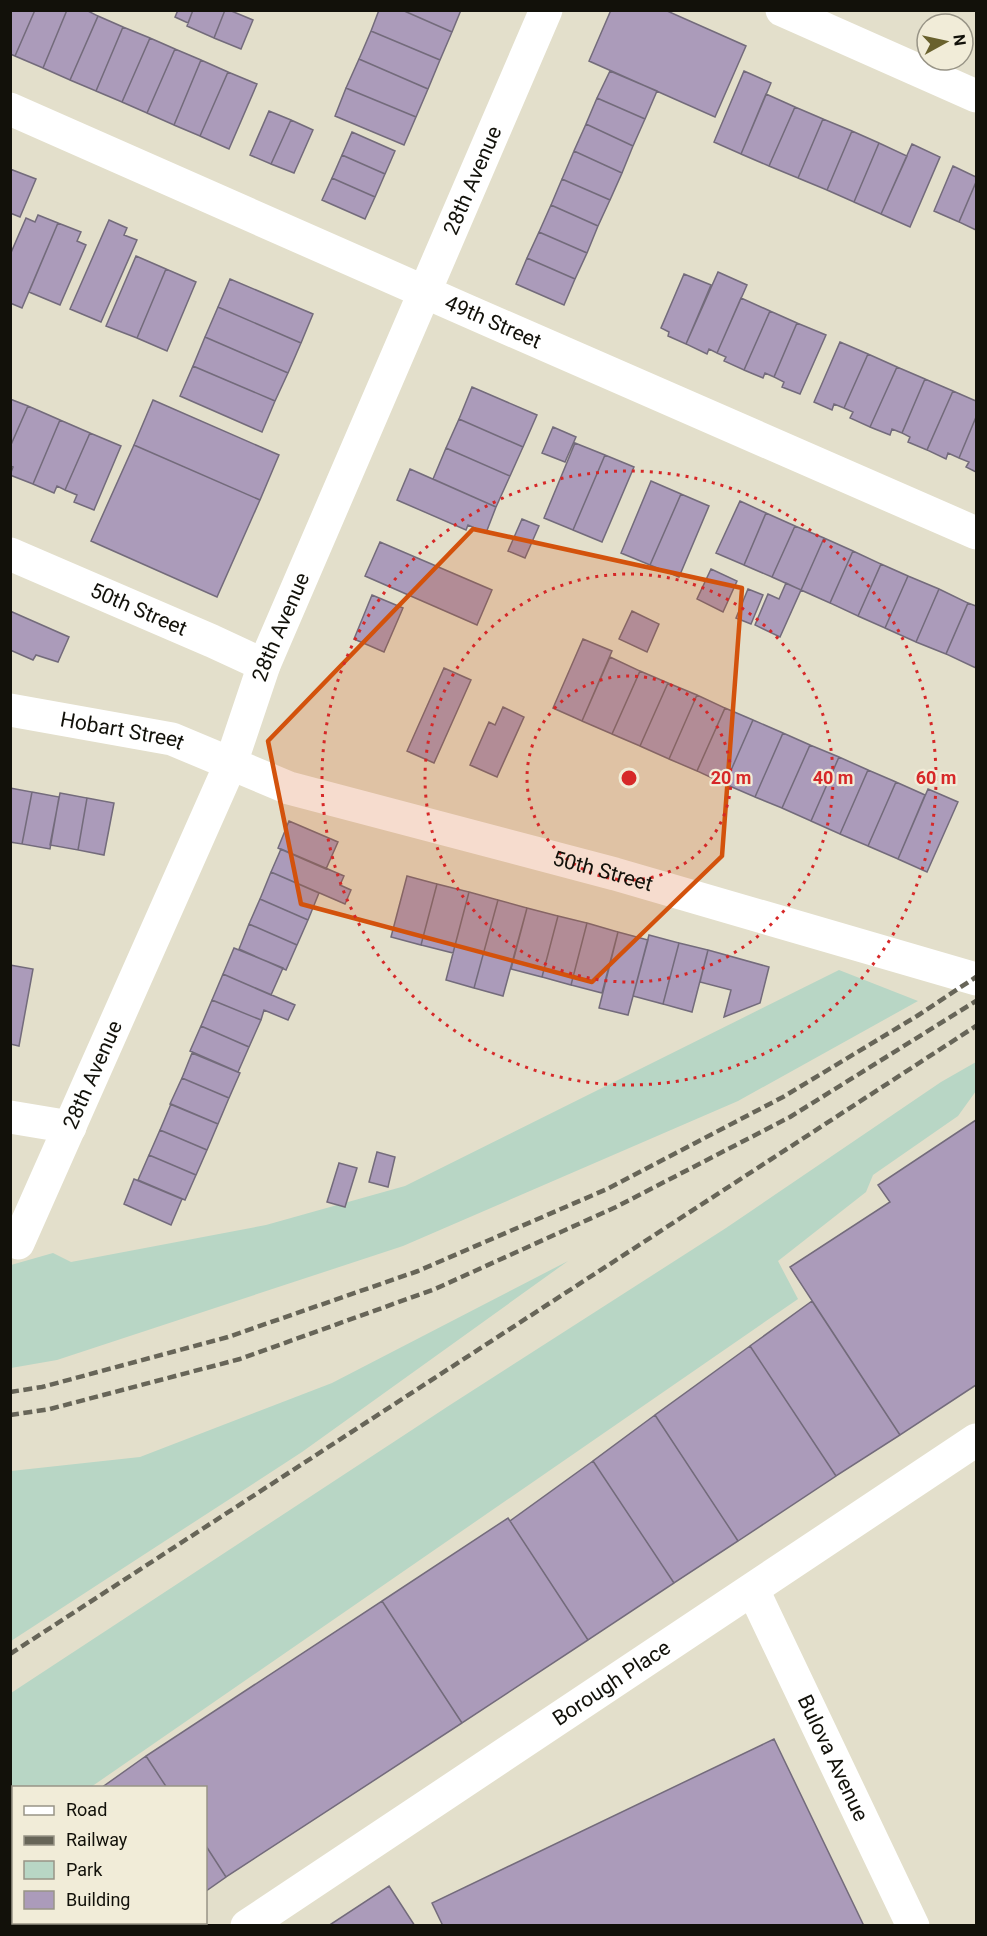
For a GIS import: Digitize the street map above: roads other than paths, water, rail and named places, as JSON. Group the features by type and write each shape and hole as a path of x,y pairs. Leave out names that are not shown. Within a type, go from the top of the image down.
{"street":[{"name":"28th Avenue","path":"18,1243 231,764 264,665 546,10"},
{"path":"782,10 976,96"},
{"name":"49th Street","path":"10,109 976,533"},
{"name":"50th Street","path":"10,554 264,665"},
{"name":"Hobart Street","path":"10,710 172,739 231,764"},
{"name":"50th Street","path":"231,764 289,788 615,874 976,979"},
{"path":"10,1117 70,1127"},
{"name":"Borough Place","path":"247,1926 976,1440"},
{"name":"Bulova Avenue","path":"753,1590 913,1926"}],"railway":[{"path":"10,1392 42,1387 228,1337 418,1271 607,1189 783,1097 917,1016 976,977"},
{"path":"10,1415 50,1409 240,1359 435,1289 616,1207 790,1117 976,1001"},
{"path":"10,1654 976,1026"}]}
